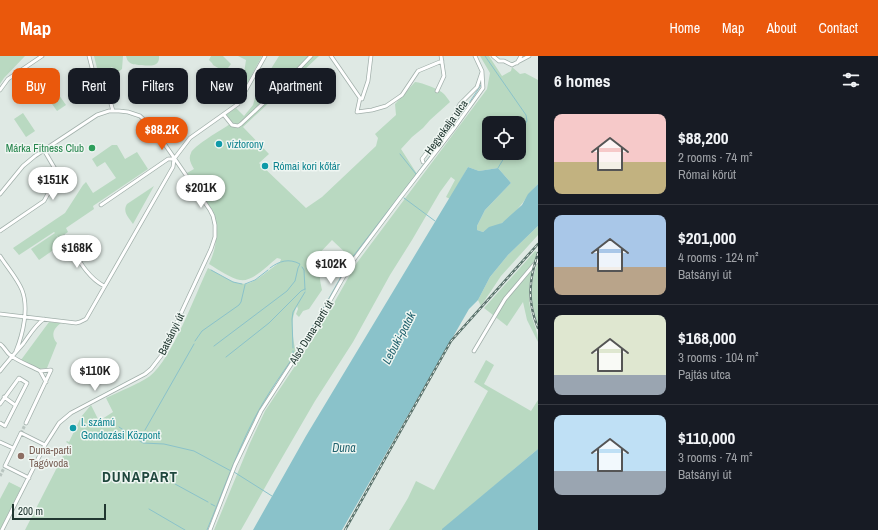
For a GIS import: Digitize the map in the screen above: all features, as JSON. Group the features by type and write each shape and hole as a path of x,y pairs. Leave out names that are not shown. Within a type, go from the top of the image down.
{"street":[{"path":"0,90 3,84 11,77 42,56"},
{"path":"0,194 26,164 44,150 94,117 105,112 113,111 109,97 94,76 90,56"},
{"path":"0,314 76,323 83,321 173,167 174,159 190,138 238,104 243,98 265,56"},
{"path":"224,115 232,125 238,126 241,124 286,82 311,56"},
{"path":"331,56 361,98"},
{"path":"371,56 368,81 357,112 386,106 402,95 418,71 442,61"},
{"path":"438,91 444,76 440,56"},
{"path":"475,56 482,70"},
{"path":"493,56 499,61 504,61 510,64 517,63 529,56"},
{"path":"517,63 521,56"},
{"name":"Hegyekalja utca","path":"423,162 422,159 453,118 460,104 477,86 482,70"},
{"name":"Alsó Duna-parti út","path":"210,530 233,472 264,406 314,329 352,262 455,127 479,93 483,85 482,70"},
{"name":"Batsányi út","path":"2,530 45,445 62,420 71,413 145,374 161,356 207,259 214,237 215,225 210,210 174,159 158,133 143,118 128,112 113,111"},
{"path":"0,231 40,204 47,197 58,174 44,150"},
{"path":"101,205 168,159 174,159"},
{"path":"173,167 182,169"},
{"path":"64,237 89,274 94,280 104,286"},
{"path":"0,256 22,290 25,303 20,341 16,351"},
{"path":"474,351 505,299 538,260"},
{"path":"0,371 38,324 44,319"},
{"path":"0,343 11,356 40,371 51,370 26,423"},
{"path":"40,371 46,382"},
{"path":"0,404 19,378 27,383 5,426 0,423"},
{"path":"4,397 15,405"},
{"path":"29,478 5,466 13,448 21,433 45,445"},
{"path":"0,442 13,448"}],"green space":[{"path":"0,56 25,56 12,68 0,84"},
{"path":"94,56 123,56 122,69 120,71 120,68 112,67 97,68"},
{"path":"126,56 159,56 159,60 154,65 137,65 129,62"},
{"path":"211,56 223,56 231,64 228,68 218,68 209,60"},
{"path":"238,56 262,56 247,84 247,68 245,68 246,60"},
{"path":"279,56 319,56 306,68 271,68"},
{"path":"480,56 489,56 502,76 511,71 512,67 520,74 525,73 538,80 538,184 508,219 483,232 477,230 477,226 485,210 511,183 498,168 479,171 468,167 450,199 446,197 455,180 451,177 440,192 390,275 353,342 315,401 241,530 214,530 265,411 317,333 356,264 487,89 490,73"},
{"path":"415,82 438,90 444,94 450,102 401,149 417,174 352,259 332,240 315,258 320,258 323,264 320,274 322,290 309,309 303,311 299,317 296,314 298,309 297,306 292,324 296,354 273,387 248,436 207,530 25,530 69,444 66,442 69,442 81,417 91,405 99,421 113,412 106,398 145,379 158,368 167,356 175,341 208,268 231,281 246,284 259,278 280,262 281,259 277,258 255,276 245,280 233,278 224,274 209,264 216,238 213,216 202,195 187,173 194,169 190,159 190,155 193,150 202,142 230,124 225,115 236,108 244,116 253,105 255,98 255,104 268,104 243,127 269,154 259,163 306,208 322,197 376,146 378,138 375,134 396,115 395,104"},
{"path":"60,96 66,105 57,111 52,104 60,104"},
{"path":"23,113 35,131 26,137 14,119"},
{"path":"112,145 117,145 125,159 137,152 148,169 93,206 94,209 66,228 68,232 59,238 56,235 62,244 39,260 31,249 55,233 54,232 19,255 13,248 65,213 86,182 93,193 116,178 105,162 97,167 92,159"},
{"path":"154,186 133,224 125,210 127,204"},
{"path":"538,226 538,235 501,276 481,306 478,300 490,277 508,255"},
{"path":"535,251 537,252 531,274 529,297 538,342 527,320 523,302 507,326 484,308"},
{"path":"538,262 538,324 533,308 532,286"},
{"path":"49,322 61,323 56,327 53,334 57,343 47,368 39,369 21,360"},
{"path":"486,360 494,365 484,384 531,411 538,400 538,449 442,530 389,530 416,481 434,490 488,391 474,382"},
{"path":"9,482 21,488 0,530 0,499"}],"water":[{"name":"Duna","path":"468,167 479,171 498,168 511,183 485,210 477,226 477,230 483,232 489,227 502,223 522,205 528,194 538,184 538,226 508,255 490,277 478,300 469,309 342,530 253,530 306,436"},
{"path":"538,449 538,530 442,530 442,529"}],"waterway":[{"name":"Lebuki-patak","path":"485,56 526,115 526,122"},
{"path":"456,123 481,85"},
{"path":"351,259 454,125"},
{"path":"400,154 416,174"},
{"name":"Lebuki-patak","path":"498,168 503,160"},
{"path":"404,198 435,221"},
{"path":"207,530 234,461 258,411 297,352 350,260"},
{"path":"214,346 287,291 295,281 300,264 292,261 284,261 270,268"},
{"path":"319,264 341,276"},
{"path":"302,267 304,270 305,290"},
{"path":"211,270 233,282 242,284"},
{"path":"245,284 255,280 268,270"},
{"path":"195,341 202,331 239,305 245,285"},
{"path":"226,357 269,323 301,291 305,289"},
{"path":"293,348 293,312 305,292"},
{"path":"145,430 194,344"},
{"path":"293,351 293,356"},
{"path":"119,427 143,443 164,444 194,451 231,471"},
{"path":"234,472 272,496"},
{"path":"175,484 208,502"},
{"path":"211,504 215,506"},
{"path":"149,509 185,530"}],"tunnel":[{"path":"21,433 26,423"},
{"path":"0,476 5,466"}],"railway":[{"path":"345,530 451,341 538,244"},
{"path":"538,253 530,290 532,309 538,328"}],"place":[{"name":"víztorony","path":"219,144"},
{"name":"Márka Fitness Club","path":"92,148"},
{"name":"Római kori kőtár","path":"265,166"},
{"name":"I. számú Gondozási Központ","path":"73,428"},
{"name":"Duna-parti Tagóvoda","path":"21,456"}],"district":[{"name":"DUNAPART","path":"140,476"}]}
